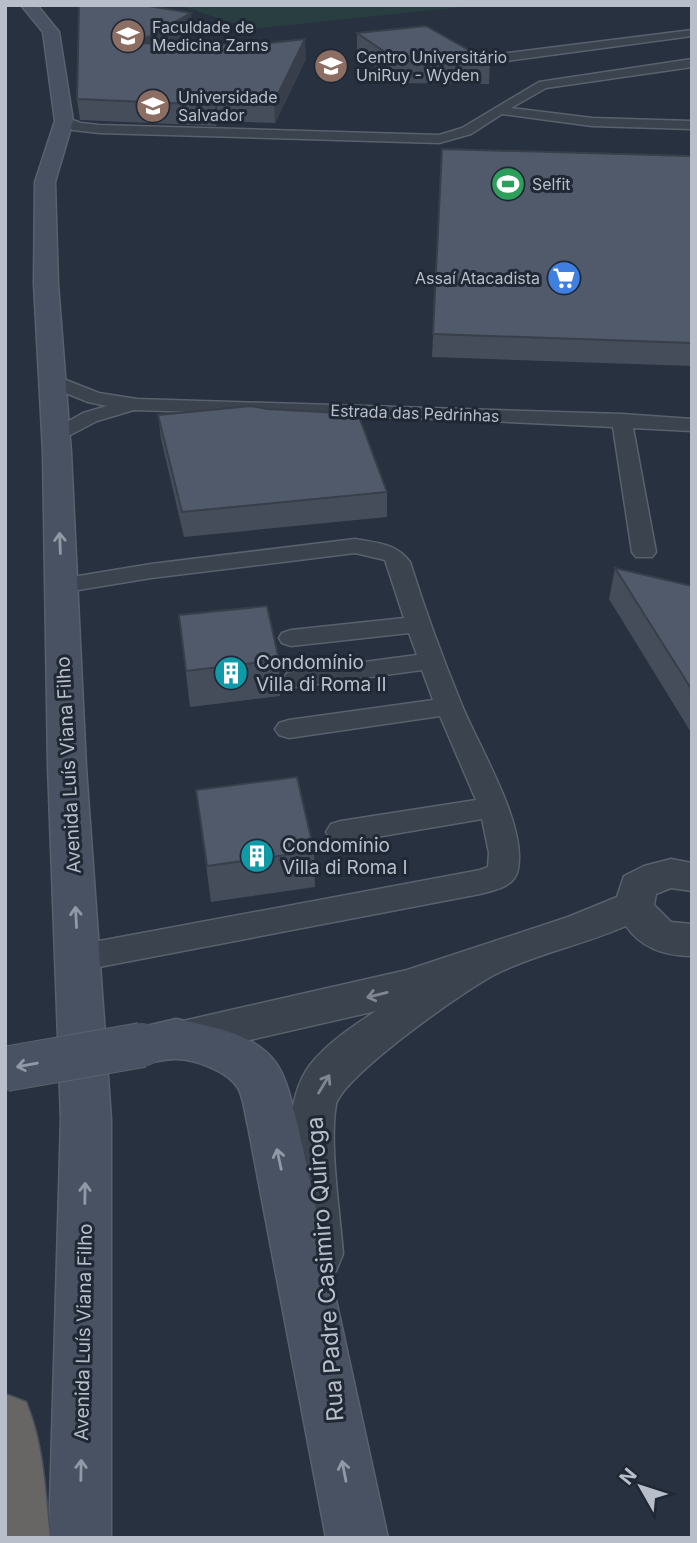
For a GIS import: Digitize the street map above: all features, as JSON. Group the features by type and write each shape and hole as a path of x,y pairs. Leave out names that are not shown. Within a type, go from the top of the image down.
{"highway":[{"path":"5,1423 13,1468 19,1538"}],"main road":[{"name":"Avenida Luís Viana Filho","path":"28,5 51,32 74,130 45,182 46,284 53,381 60,586 86,1119 80,1538"},
{"path":"5,1069 159,1042 214,1047 241,1061 259,1077 273,1126 328,1394"},
{"name":"Rua Padre Casimiro Quiroga","path":"328,1394 357,1538"}],"street":[{"path":"484,60 692,33"},
{"path":"627,42 673,64"},
{"path":"74,130 439,139 461,134 527,91 543,85 692,62"},
{"path":"498,110 592,122 692,125"},
{"name":"Estrada das Pedrinhas","path":"53,381 95,398 137,405 622,420 692,425"},
{"name":"Estrada das Pedrinhas","path":"55,437 105,411 137,405"},
{"path":"622,420 644,552"},
{"path":"60,586 307,551 373,548 393,555 398,562 449,706 492,807 506,851 503,871 495,878 440,891 78,958"},
{"path":"291,638 418,624"},
{"path":"296,679 432,661"},
{"path":"289,729 449,706"},
{"path":"341,832 492,807"},
{"path":"692,877 683,873 657,874 638,886 639,916 674,941 692,940"},
{"name":"Rua Padre Casimiro Quiroga","path":"159,1042 407,987 582,928 639,916"},
{"name":"Rua Padre Casimiro Quiroga","path":"328,1394 316,1203 314,1103 325,1079 366,1040 489,958"}],"green space":[{"path":"178,5 481,5 251,29"}],"building":[{"path":"79,5 143,5 191,13 137,43 252,45 305,39 274,102 217,100 215,105 77,99"},
{"path":"426,26 490,62 398,61 357,33"},
{"name":"Assaí Atacadista","path":"442,149 691,156 692,343 433,334"},
{"path":"251,406 358,414 387,492 182,512 158,415"},
{"path":"615,568 692,586 692,690"},
{"path":"267,606 279,660 186,671 179,615"},
{"path":"297,777 314,851 207,866 196,790"}],"place":[{"name":"Faculdade de Medicina Zarns","path":"128,36"},
{"name":"Centro Universitário UniRuy - Wyden","path":"331,66"},
{"name":"Universidade Salvador","path":"153,106"},
{"name":"Selfit","path":"508,184"},
{"name":"Assaí Atacadista","path":"564,278"},
{"name":"Condomínio Villa di Roma II","path":"231,673"},
{"name":"Condomínio Villa di Roma I","path":"257,856"}]}
